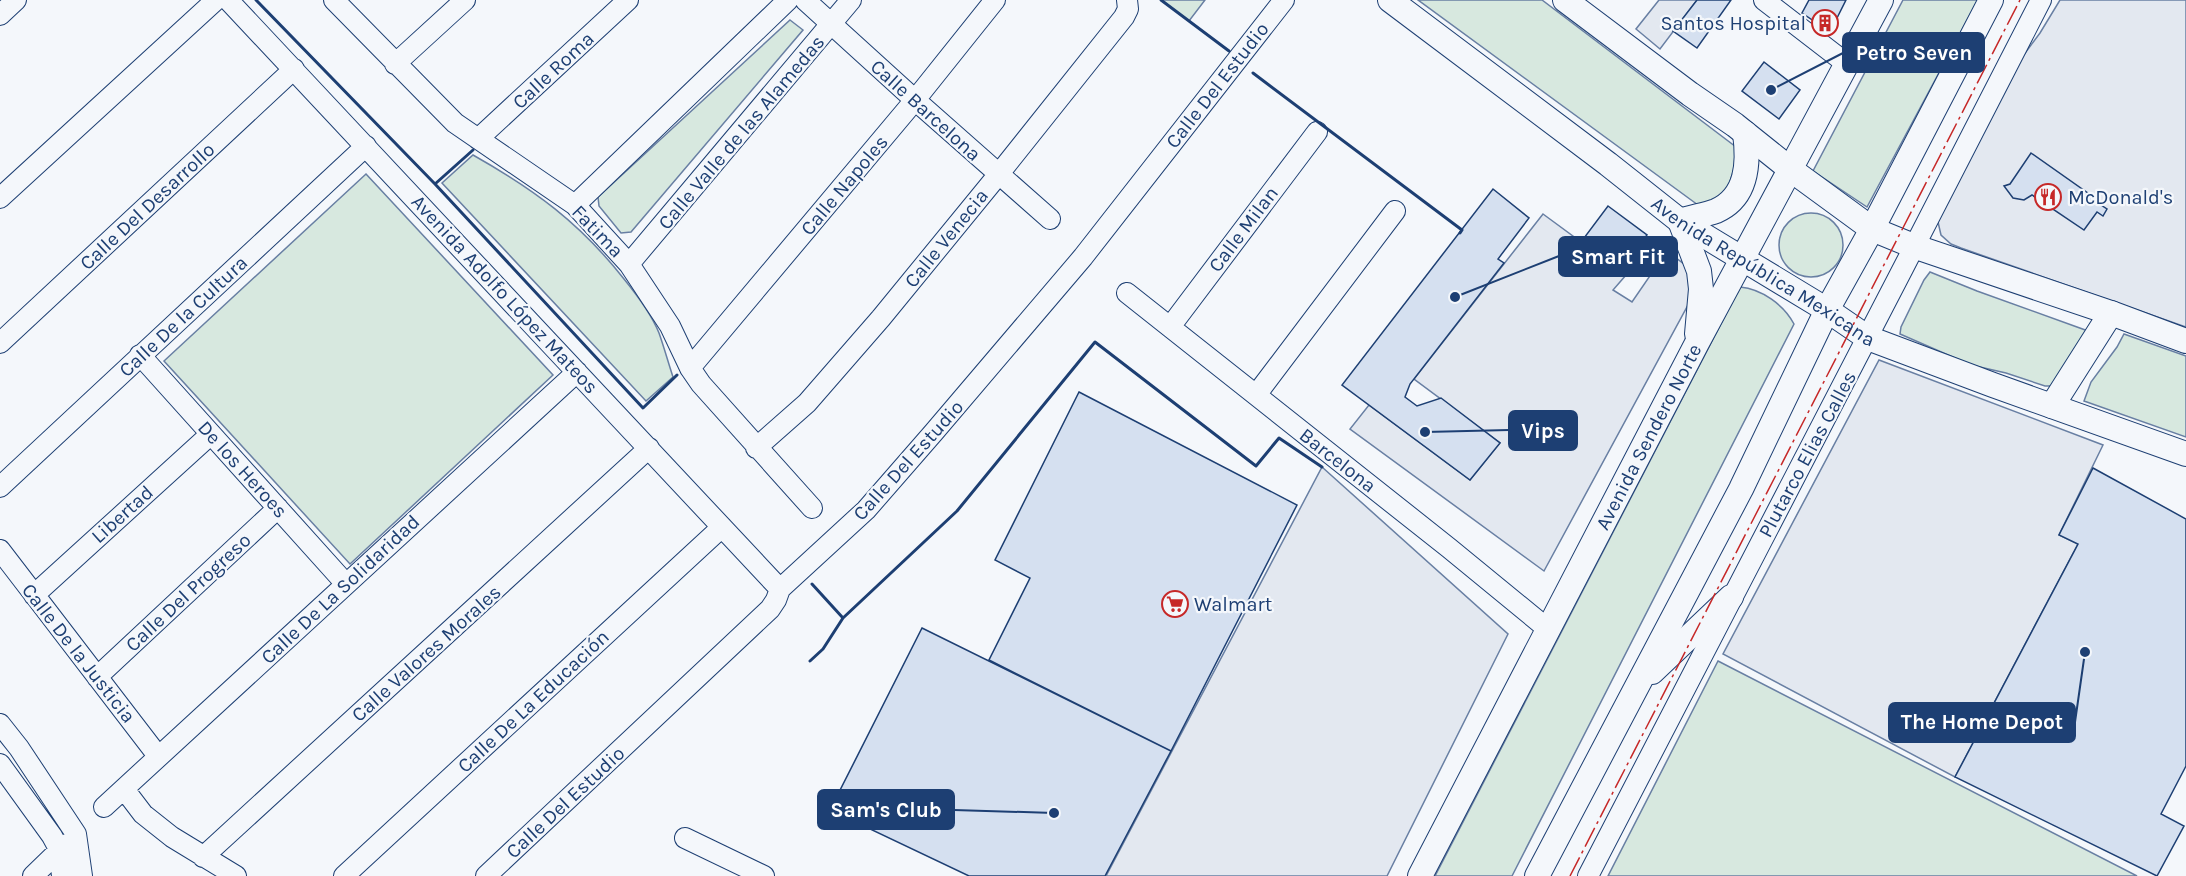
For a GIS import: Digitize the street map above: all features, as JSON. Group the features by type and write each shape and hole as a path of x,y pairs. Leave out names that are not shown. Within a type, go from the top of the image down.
{"main road":[{"name":"Avenida República Mexicana","path":"1390,0 1680,221 1827,310 1868,338 2186,454"},
{"path":"1565,0 1872,229 1916,247 2186,341"},
{"name":"Avenida Sendero Norte","path":"1420,876 1696,343 1881,0"},
{"path":"1538,876 1741,489 1827,310 1872,229 1991,0"},
{"path":"1696,343 1701,289 1699,270 1680,221 1715,211 1725,206 1734,196 1741,186 1748,164 1745,133"},
{"path":"2052,406 2111,313"},
{"path":"1637,686 1731,597"}],"street":[{"path":"0,15 16,0"},
{"path":"0,198 216,0"},
{"name":"Avenida Adolfo López Mateos","path":"228,0 780,589"},
{"name":"Fatima","path":"334,0 455,123 575,205 629,264 670,326 690,368 701,384 812,508"},
{"path":"395,64 465,0"},
{"name":"Calle Roma","path":"478,140 628,0"},
{"path":"575,205 788,0"},
{"name":"Calle Barcelona","path":"805,0 998,175 1050,219"},
{"name":"Calle Valle de las Alamedas","path":"629,264 852,0"},
{"name":"Calle Napoles","path":"690,368 915,100 995,0"},
{"name":"Calle Del Estudio","path":"486,876 770,609 780,589 866,510 1083,257 1284,0"},
{"path":"1764,0 1847,64"},
{"name":"Plutarco Elias Calles","path":"1588,876 1731,597 1916,247 2041,0"},
{"name":"Calle Venecia","path":"756,448 807,403 881,318 998,175 1126,9"},
{"name":"Calle Del Desarrollo","path":"0,343 294,69"},
{"name":"Calle Milan","path":"1170,327 1317,132"},
{"name":"Calle De la Cultura","path":"0,487 366,146"},
{"path":"1256,395 1395,211"},
{"name":"Barcelona","path":"1127,293 1549,630"},
{"name":"De los Heroes","path":"140,355 346,584"},
{"name":"Calle De La Solidaridad","path":"104,807 577,372"},
{"name":"Libertad","path":"34,595 211,434"},
{"name":"Calle Valores Morales","path":"202,857 649,448"},
{"name":"Calle Del Progreso","path":"98,677 278,508"},
{"name":"Calle De La Educación","path":"344,876 722,527"},
{"name":"Calle De la Justicia","path":"0,550 158,756"},
{"path":"0,724 20,748 76,834 81,876"},
{"path":"20,748 0,765 47,828 59,849 62,876"},
{"path":"124,789 143,814 172,837 236,876"},
{"path":"33,876 76,834"},
{"path":"685,838 764,876"}],"shaded area":[{"path":"1161,0 1205,0 1189,21"},
{"path":"1418,0 1542,0 1740,150 1725,197 1698,205"},
{"path":"1659,0 1697,0 1660,49 1636,29"},
{"path":"1903,0 1978,0 1867,207 1813,171"},
{"path":"2060,0 2186,0 2186,327 1961,248 1951,244 1941,235 1938,222 1940,216 2020,60"},
{"path":"790,20 803,30 631,232 621,233 599,206 598,197"},
{"path":"473,155 517,181 573,224 607,259 643,304 659,333 673,377 646,401 442,183"},
{"path":"366,174 553,375 350,564 164,361"},
{"path":"1811,213 1834,222 1843,245 1834,268 1811,277 1788,268 1779,245 1788,222"},
{"path":"1543,214 1626,275 1613,290 1632,302 1667,251 1693,271 1695,292 1544,571 1350,429 1369,405 1470,480 1500,443 1414,379"},
{"path":"1930,272 2088,331 2054,386 2045,386 2006,373 1971,365 1900,334 1901,327"},
{"path":"1740,287 1756,291 1772,299 1794,324 1512,876 1435,876"},
{"path":"2124,334 2186,356 2186,437 2084,401 2091,382"},
{"path":"1879,360 2103,445 2059,535 2078,544 1955,777 1723,654"},
{"path":"1322,467 1508,634 1387,876 1106,876"},
{"path":"1718,661 2137,876 1608,876"}],"building":[{"path":"1697,0 1731,0 1697,48 1673,31"},
{"name":"Santos Hospital","path":"1809,0 1846,0 1830,32 1802,13"},
{"path":"1764,62 1800,90 1779,119 1742,91"},
{"path":"2031,153 2102,203 2101,205 2107,209 2103,216 2097,212 2084,230 2032,195 2024,200 2013,198 2004,186 2010,184"},
{"path":"1493,189 1529,218 1498,259 1504,263 1410,384 1405,397 1417,406 1441,398 1500,443 1470,480 1342,385"},
{"path":"1608,206 1647,235 1618,271 1581,242"},
{"path":"1079,392 1297,505 1171,751 989,660 1030,578 995,560"},
{"path":"2093,468 2186,519 2186,766 2161,814 2184,826 2157,876 1955,777 2078,544 2059,535"},
{"path":"922,628 1171,751 1105,876 969,876 830,810"}],"wall":[{"path":"256,0 435,184"},
{"path":"1161,0 1229,51"},
{"path":"1253,73 1462,230 1460,233"},
{"path":"473,150 435,184 643,408 677,375"},
{"path":"812,584 843,618 957,511 1095,342 1256,466 1279,438 1322,467"},
{"path":"810,661 823,649 843,618"}],"power":[{"path":"1570,876 2020,0"}],"place":[{"name":"Santos Hospital","path":"1825,23"},
{"name":"Petro Seven","path":"1771,90"},
{"name":"McDonald's","path":"2048,197"},
{"name":"Smart Fit","path":"1455,297"},
{"name":"Vips","path":"1425,432"},
{"name":"Walmart","path":"1175,604"},
{"name":"The Home Depot","path":"2085,652"},
{"name":"Sam's Club","path":"1054,813"}]}
